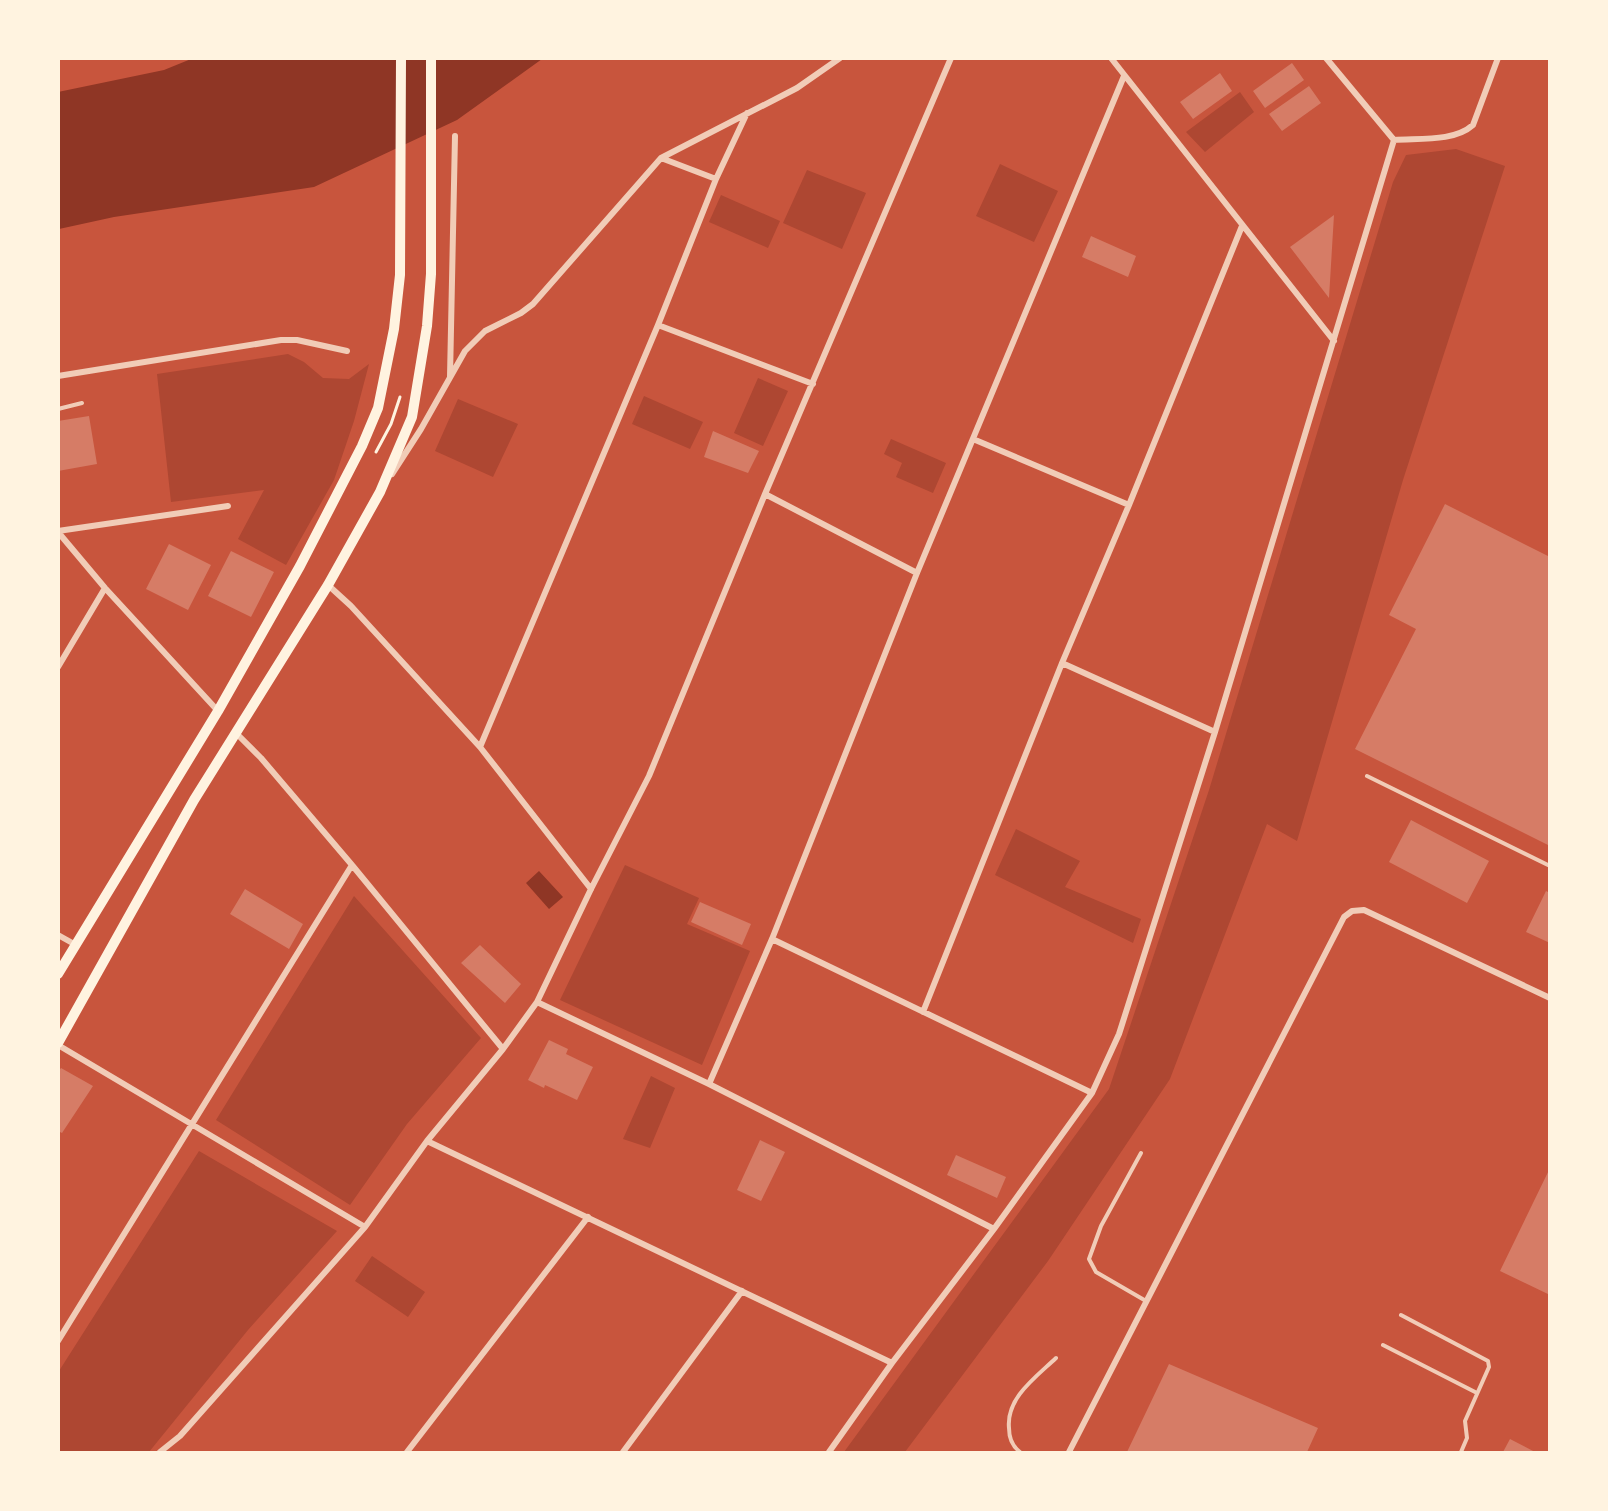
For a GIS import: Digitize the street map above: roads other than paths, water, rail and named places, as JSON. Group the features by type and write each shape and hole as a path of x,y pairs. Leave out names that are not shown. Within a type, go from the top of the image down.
{"main road":[{"path":"58,974 218,711 305,556 362,446 378,408 394,329 400,275 401,58"},
{"path":"58,1044 194,800 328,585 380,492 412,417 427,326 431,274 432,58"}],"street":[{"path":"380,492 421,429 465,351 485,331 521,313 533,304 662,158 797,88 840,58"},
{"path":"160,1452 180,1436 365,1227 427,1141 503,1048 537,1002 649,776 765,494 951,58"},
{"path":"1111,58 1334,341"},
{"path":"1326,58 1394,140"},
{"path":"1394,140 1454,136 1465,133 1473,125 1498,58"},
{"path":"710,1084 772,939 917,573 1124,76"},
{"path":"480,747 658,325 716,179 747,113"},
{"path":"450,378 455,136"},
{"path":"829,1452 1092,1093 1119,1034 1215,732 1394,140"},
{"path":"662,158 716,179"},
{"path":"923,1012 1062,663 1242,226"},
{"path":"658,325 813,384"},
{"path":"58,376 281,340 297,340 347,351"},
{"path":"973,439 1129,505"},
{"path":"765,494 917,573"},
{"path":"58,531 228,506"},
{"path":"58,531 105,588 218,711"},
{"path":"328,585 351,606 480,747 591,889"},
{"path":"58,667 105,588"},
{"path":"1062,663 1215,732"},
{"path":"237,733 352,865 503,1048"},
{"path":"58,1341 352,865"},
{"path":"1069,1452 1344,917 1352,911 1364,910 1550,998"},
{"path":"58,935 76,945"},
{"path":"772,939 1092,1093"},
{"path":"537,1002 710,1084 994,1229"},
{"path":"58,1044 365,1227"},
{"path":"427,1141 892,1363"},
{"path":"407,1452 588,1216"},
{"path":"623,1452 742,1291"}],"lane":[{"path":"58,409 82,403"},
{"path":"1367,776 1550,866"},
{"path":"1141,1153 1101,1226 1089,1259 1096,1272 1147,1302"},
{"path":"1401,1315 1488,1361 1489,1366 1465,1421 1467,1438 1461,1452"},
{"path":"1383,1345 1477,1393"},
{"path":"1020,1452 1014,1448 1009,1436 1008,1417 1020,1393 1056,1358"}]}
